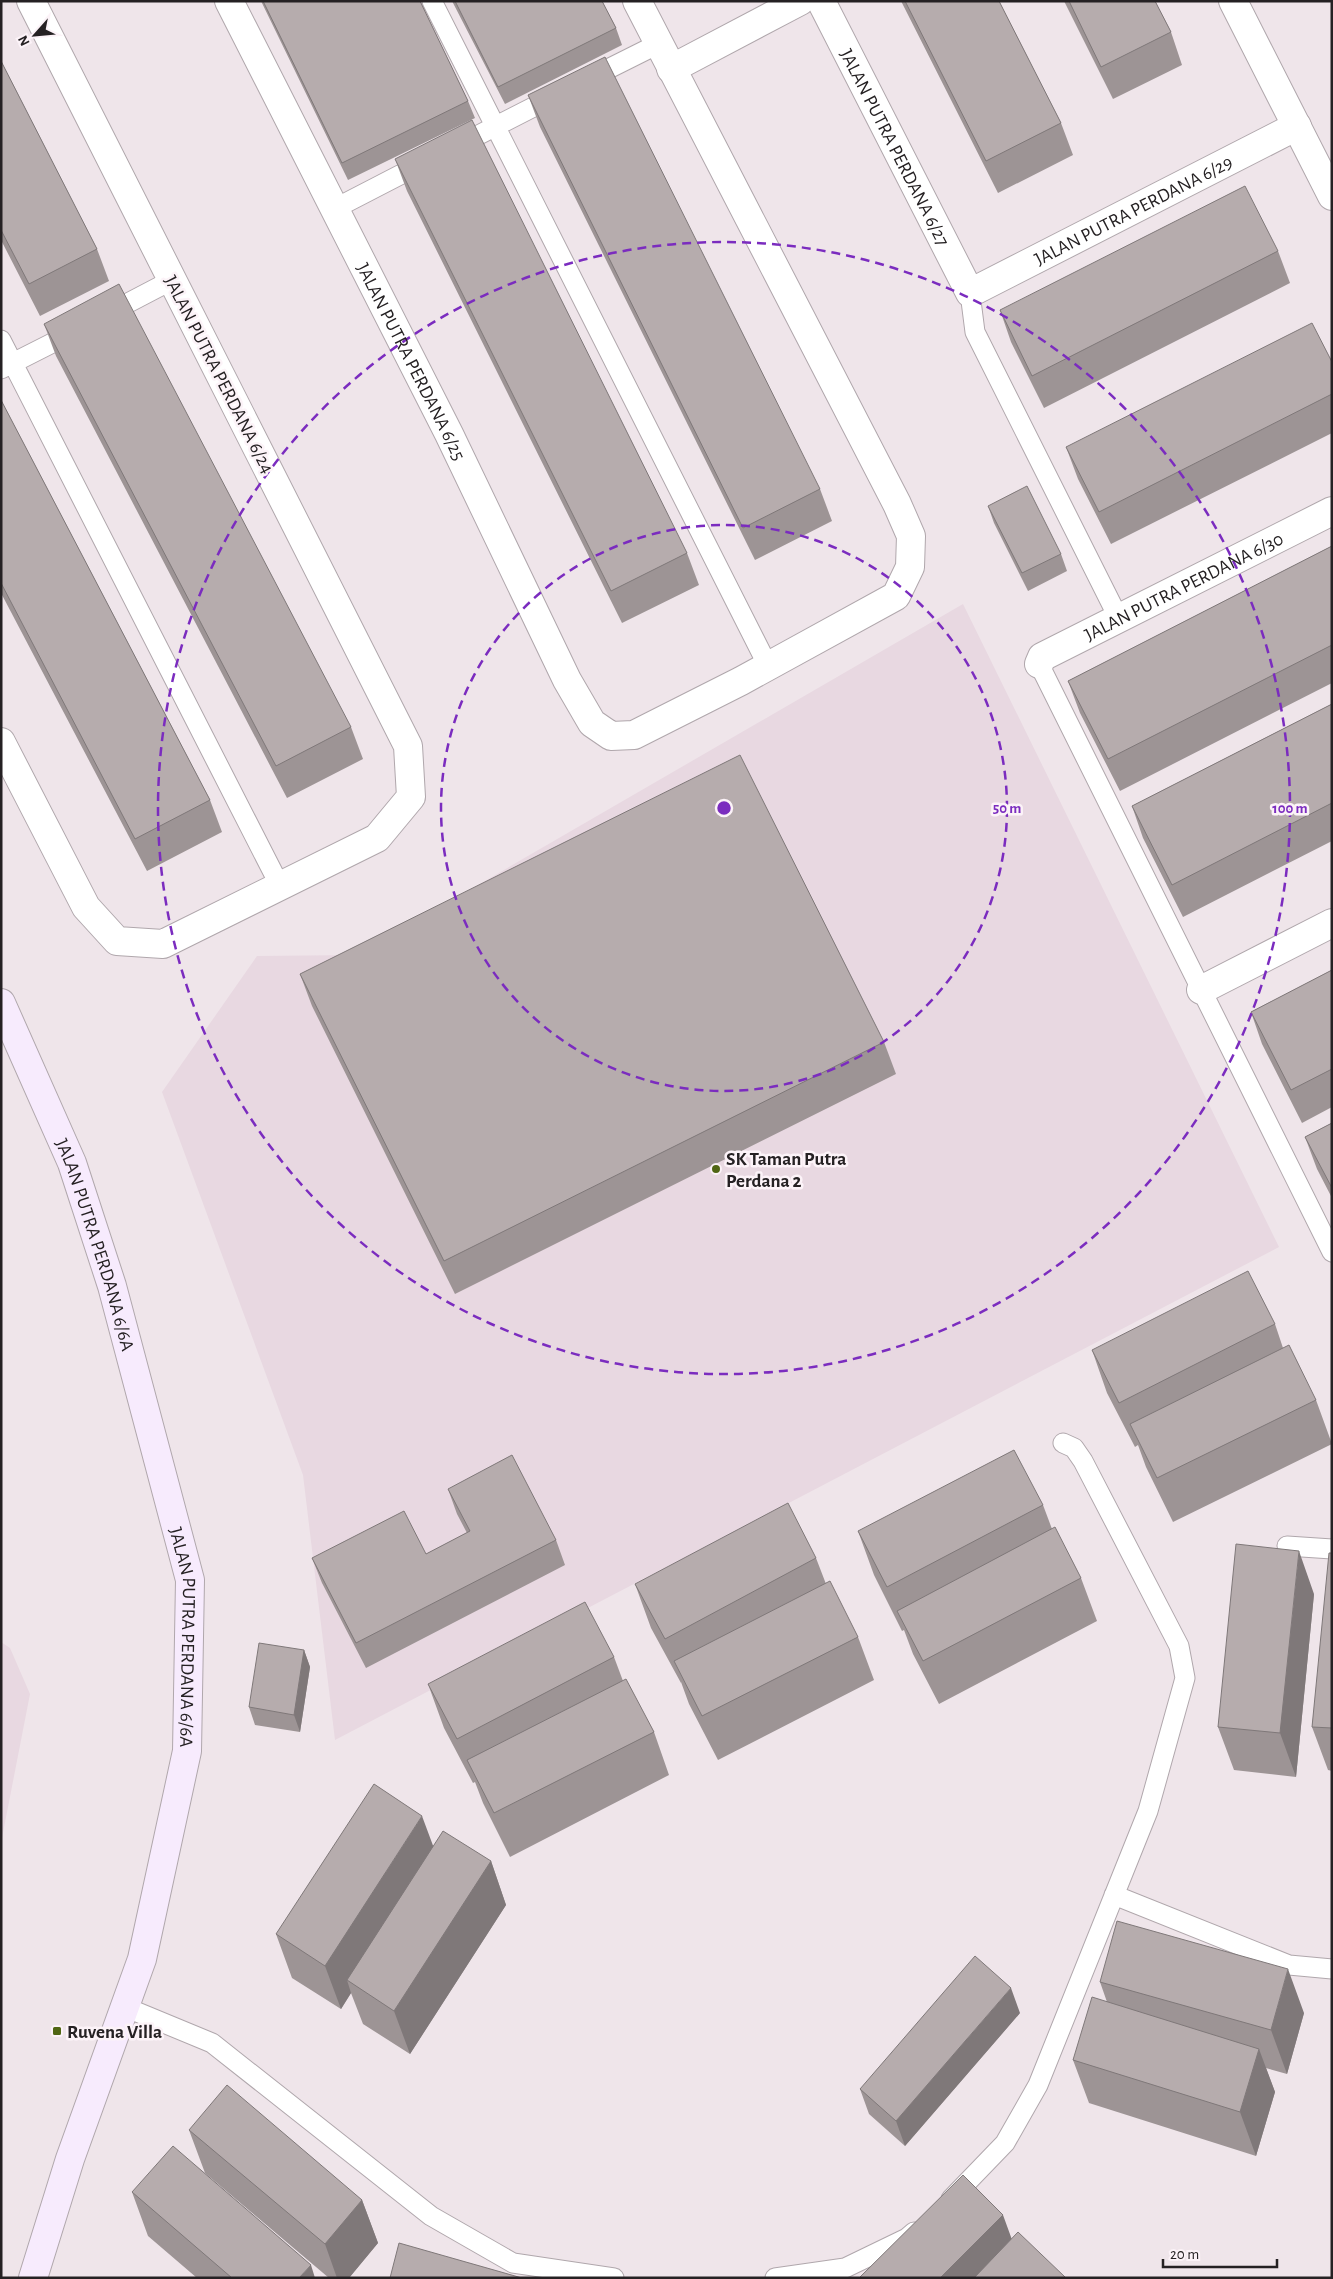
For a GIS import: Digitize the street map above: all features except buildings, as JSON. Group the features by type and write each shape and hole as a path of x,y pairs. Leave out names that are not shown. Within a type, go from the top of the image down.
{"street":[{"name":"JALAN PUTRA PERDANA 6/24","path":"31,1 408,746 411,797 377,838 280,886"},
{"name":"JALAN PUTRA PERDANA 6/25","path":"229,1 449,434 567,680 592,723 611,736 634,735 768,666"},
{"path":"637,1 888,486 911,536 910,567 896,596 768,666"},
{"path":"671,69 800,1"},
{"name":"JALAN PUTRA PERDANA 6/27","path":"821,1 970,293"},
{"path":"1233,1 1332,196"},
{"name":"JALAN PUTRA PERDANA 6/29","path":"970,293 1297,126"},
{"name":"JALAN PUTRA PERDANA 6/30","path":"1039,664 1042,657 1332,511"},
{"path":"1,742 86,907 117,941 163,944 280,886"},
{"path":"1201,990 1332,923"},
{"name":"JALAN PUTRA PERDANA 6/6A","path":"1,1003 72,1163 112,1286 190,1580 187,1751 142,1959 70,2159 33,2278"}],"lane":[{"path":"432,1 768,666"},
{"path":"334,209 658,44"},
{"path":"7,366 172,280"},
{"path":"970,293 975,332 1119,618"},
{"path":"1,340 7,366 280,886"},
{"path":"1039,664 1332,1252"},
{"path":"775,2278 845,2268 907,2238 932,2216 1005,2143 1038,2085 1148,1811 1185,1678 1179,1646 1088,1470 1074,1448 1062,1443"},
{"path":"1287,1546 1332,1549"},
{"path":"1114,1895 1289,1965 1332,1969"},
{"path":"125,2007 212,2043 430,2216 513,2263 614,2278"}],"shaded area":[{"name":"SK Taman Putra Perdana 2","path":"963,604 1279,1247 335,1740 303,1475 162,1092 257,956 357,955"},
{"path":"1,1642 10,1648 30,1694 1,1843"}],"place":[{"name":"SK Taman Putra Perdana 2","path":"716,1169"},
{"name":"Ruvena Villa","path":"57,2031"}]}
